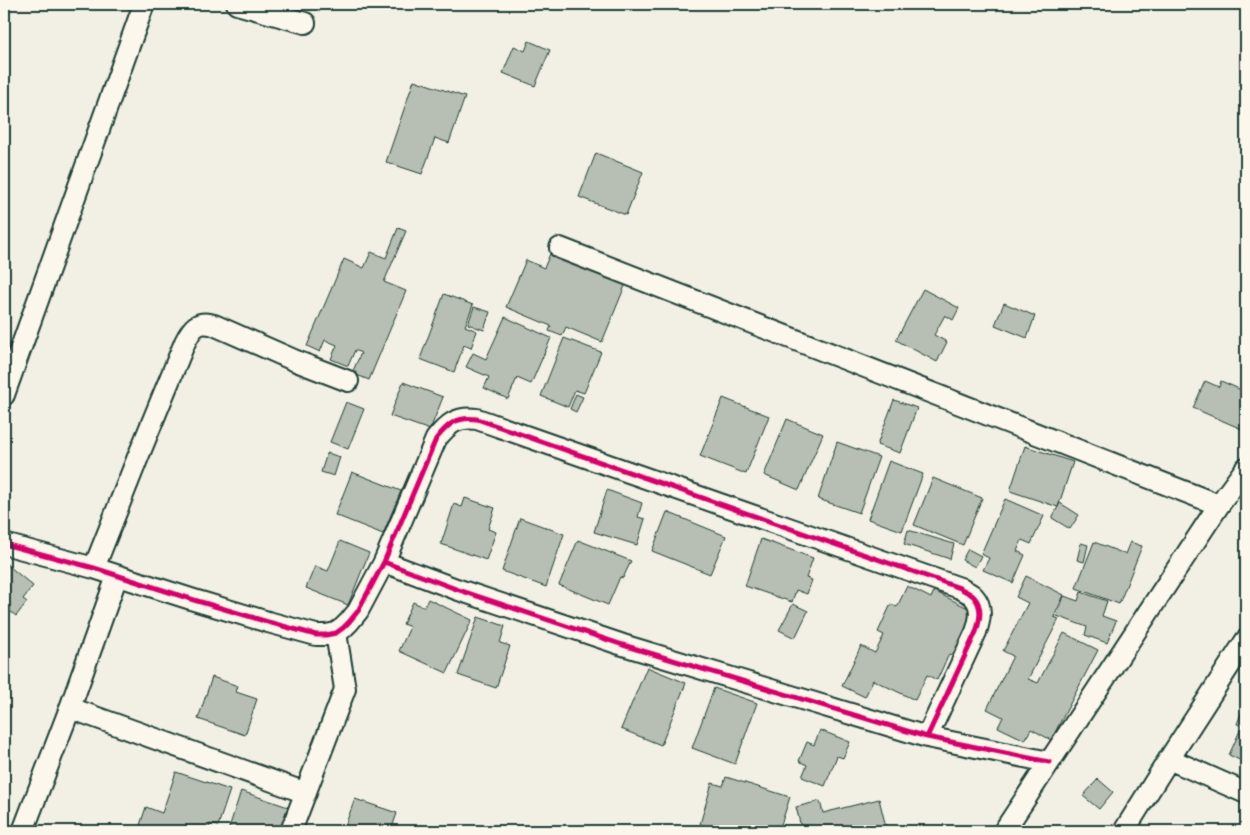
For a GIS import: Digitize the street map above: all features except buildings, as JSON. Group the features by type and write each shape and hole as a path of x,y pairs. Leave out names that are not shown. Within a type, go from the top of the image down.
{"street":[{"path":"4,395 144,4"},
{"path":"237,4 305,24"},
{"path":"560,248 1219,505"},
{"path":"94,568 185,342 194,327 202,323 214,325 348,381"},
{"path":"4,544 94,568 316,635 336,633 358,611 384,562 436,439 446,426 454,421 470,418 478,419 960,588 973,596 980,610 980,620 927,738"},
{"path":"1004,831 1219,505 1246,468"},
{"path":"384,562 456,589 623,645 927,738 1049,762"},
{"path":"23,831 70,708 116,576"},
{"path":"291,831 345,689 336,633"},
{"path":"1124,831 1246,640"},
{"path":"70,708 306,792"},
{"path":"1169,759 1246,792"}],"cycle path":[{"path":"384,562 436,439 449,425 458,420 477,419 960,588 971,594 977,601 980,609 976,632 927,737"},
{"path":"4,544 94,568 194,600 316,635 336,633 349,622 358,611 384,562 456,589 623,645 927,737 1049,762"}]}
